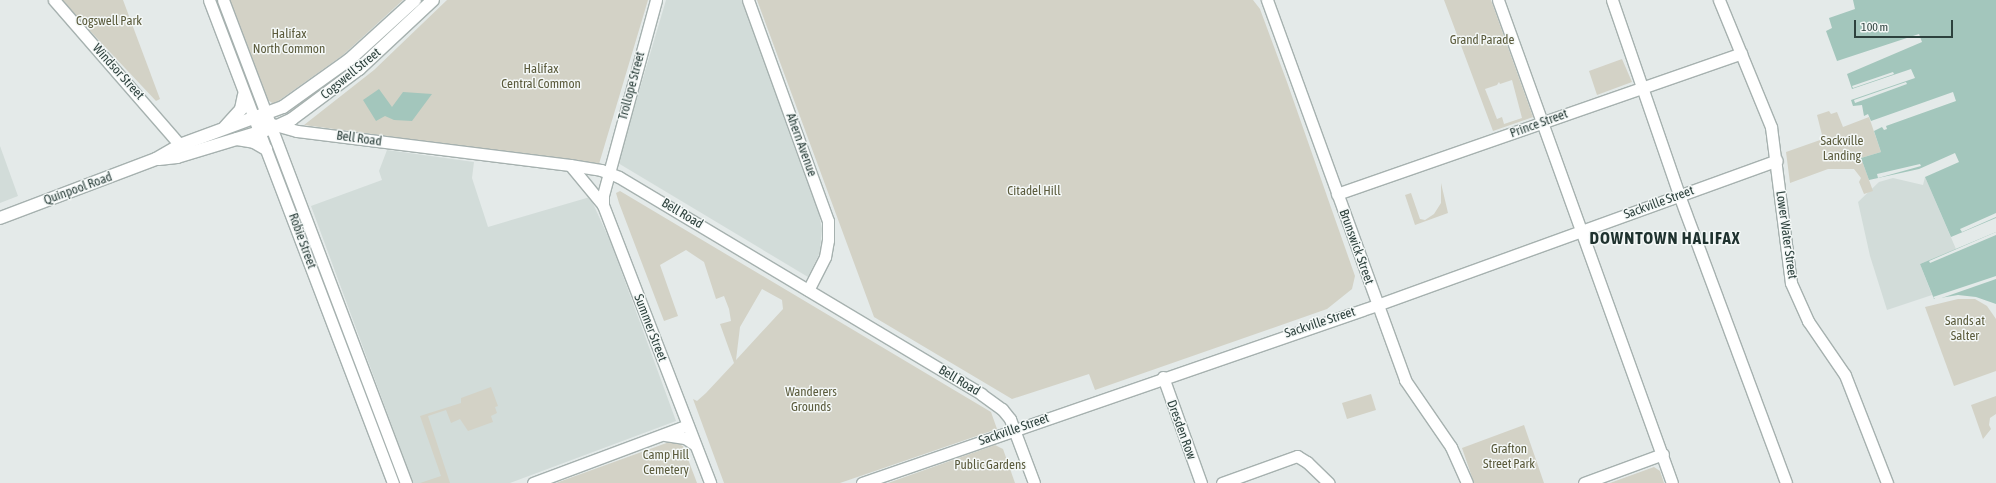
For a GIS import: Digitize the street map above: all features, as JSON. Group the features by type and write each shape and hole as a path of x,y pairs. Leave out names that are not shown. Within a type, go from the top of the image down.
{"main road":[{"name":"Cogswell Street","path":"273,125 297,98 339,68 375,39 415,0"},
{"name":"Cogswell Street","path":"259,132 325,96 359,69 433,0"},
{"path":"224,128 241,109 244,95"},
{"name":"Quinpool Road","path":"0,218 156,159 180,145 224,128 254,119 273,125"},
{"name":"Quinpool Road","path":"156,159 177,157 232,138 259,132"},
{"path":"232,138 250,141 266,149"}],"street":[{"name":"Windsor Street","path":"54,0 175,136 180,145"},
{"name":"Robie Street","path":"209,0 393,483"},
{"name":"Robie Street","path":"223,0 273,125 406,483"},
{"name":"Trollope Street","path":"609,172 656,0"},
{"name":"Ahern Avenue","path":"748,0 828,221 828,240 825,257 808,290"},
{"name":"Brunswick Street","path":"1267,0 1405,380 1451,447 1467,483"},
{"path":"1498,0 1672,483"},
{"path":"1612,0 1679,195 1786,483"},
{"name":"Lower Water Street","path":"1719,0 1771,127 1777,160 1783,238 1791,283 1808,321 1845,375 1887,483"},
{"name":"Prince Street","path":"1337,194 1741,53"},
{"name":"Bell Road","path":"273,125 297,130 570,165 609,172 981,394 1002,409 1014,430 1034,483"},
{"name":"Sackville Street","path":"862,483 1163,377 1377,305 1777,160"},
{"path":"570,165 603,205"},
{"name":"Summer Street","path":"609,172 602,195 603,205 710,483"},
{"name":"Dresden Row","path":"1163,377 1201,483"},
{"path":"533,483 688,425"},
{"path":"662,435 677,436 694,444"},
{"path":"1584,483 1662,454"},
{"path":"1222,483 1297,456 1307,462 1329,483"}],"shaded area":[{"path":"666,0 743,0 819,214 822,229 820,252 808,277 618,163"},
{"path":"1853,0 1996,0 1996,218 1951,237 1925,177 1959,162 1955,153 1919,169 1869,180 1861,158 1881,152 1874,131 1882,127 1884,130 1887,129 1886,126 1956,101 1953,92 1871,121 1868,114 1864,116 1862,105 1853,106 1851,100 1915,78 1911,69 1852,89 1847,74 1922,42 1919,34 1837,61 1826,31 1832,28 1829,18 1855,9"},
{"path":"379,89 392,107 403,92 432,94 412,121 394,120 385,116 376,121 363,100"},
{"path":"0,146 18,196 0,203"},
{"path":"387,150 474,162 472,178 488,227 590,197 611,243 676,421 510,483 413,483 311,206 382,180 379,171"},
{"path":"1925,177 1956,249 1920,264 1932,295 1887,310 1870,256 1858,202 1879,182 1893,178 1923,185"},
{"path":"1996,232 1996,304 1976,297 1958,295 1934,299 1920,264"}],"green space":[{"name":"Cogswell Park","path":"61,0 123,0 160,99 156,101"},
{"name":"Halifax North Common","path":"228,0 403,0 343,55 274,104 266,99"},
{"path":"420,0 428,0 362,62 288,113"},
{"name":"Halifax Central Common","path":"447,0 648,0 599,164 304,125 374,70"},
{"name":"Citadel Hill","path":"757,0 1253,0 1260,9 1287,82 1355,276 1352,289 1327,309 1095,390 1089,374 1012,399 874,317"},
{"name":"Grand Parade","path":"1444,0 1491,0 1533,117 1493,131","holes":["1512,80 1522,118 1504,124 1502,117 1497,119 1485,89 1497,85 1499,82 1500,84"]},
{"path":"1622,59 1632,82 1597,95 1589,71"},
{"name":"Sackville Landing","path":"1829,111 1831,114 1837,112 1843,127 1869,117 1881,152 1861,158 1873,191 1864,194 1859,182 1861,178 1854,169 1828,169 1790,183 1786,152 1823,139 1817,115"},
{"path":"1441,183 1448,213 1415,225 1405,195 1411,193 1420,219 1425,220 1434,214 1441,203"},
{"name":"Wanderers Grounds","path":"620,191 991,412 997,429 840,483 724,483 693,399 697,401 734,363 720,324 731,321 729,309 724,296 716,299 704,262 686,250 660,265 678,316 664,321 616,193","holes":["762,289 782,300 783,309 736,360 740,327"]},
{"name":"Sands at Salter","path":"1958,299 1975,299 1987,306 1996,319 1996,371 1954,386 1925,307"},
{"path":"491,387 498,406 495,407 497,413 491,416 493,422 468,431 460,419 451,423 446,410 428,416 450,483 420,483 441,476 420,416 461,403 461,398"},
{"path":"1371,394 1376,410 1347,419 1342,403"},
{"path":"1996,396 1996,414 1990,418 1989,425 1991,429 1983,439 1971,405"},
{"name":"Grafton Street Park","path":"1524,425 1544,483 1474,483 1462,448"},
{"name":"Camp Hill Cemetery","path":"672,441 683,446 697,483 556,483"},
{"name":"Public Gardens","path":"995,445 1003,449 1015,483 888,483"},
{"path":"1654,467 1660,471 1664,483 1610,483"}],"pier":[{"path":"1893,72 1894,74 1853,88 1852,86"},
{"path":"1906,82 1907,84 1855,103 1854,100"},
{"path":"1920,164 1921,166 1878,178 1877,174"},
{"path":"1996,213 1996,217 1962,232 1960,229"},
{"path":"1996,232 1996,235 1930,263 1929,261"},
{"path":"1996,276 1996,279 1936,300 1933,297"}],"district":[{"name":"DOWNTOWN HALIFAX","path":"1665,239"}]}
